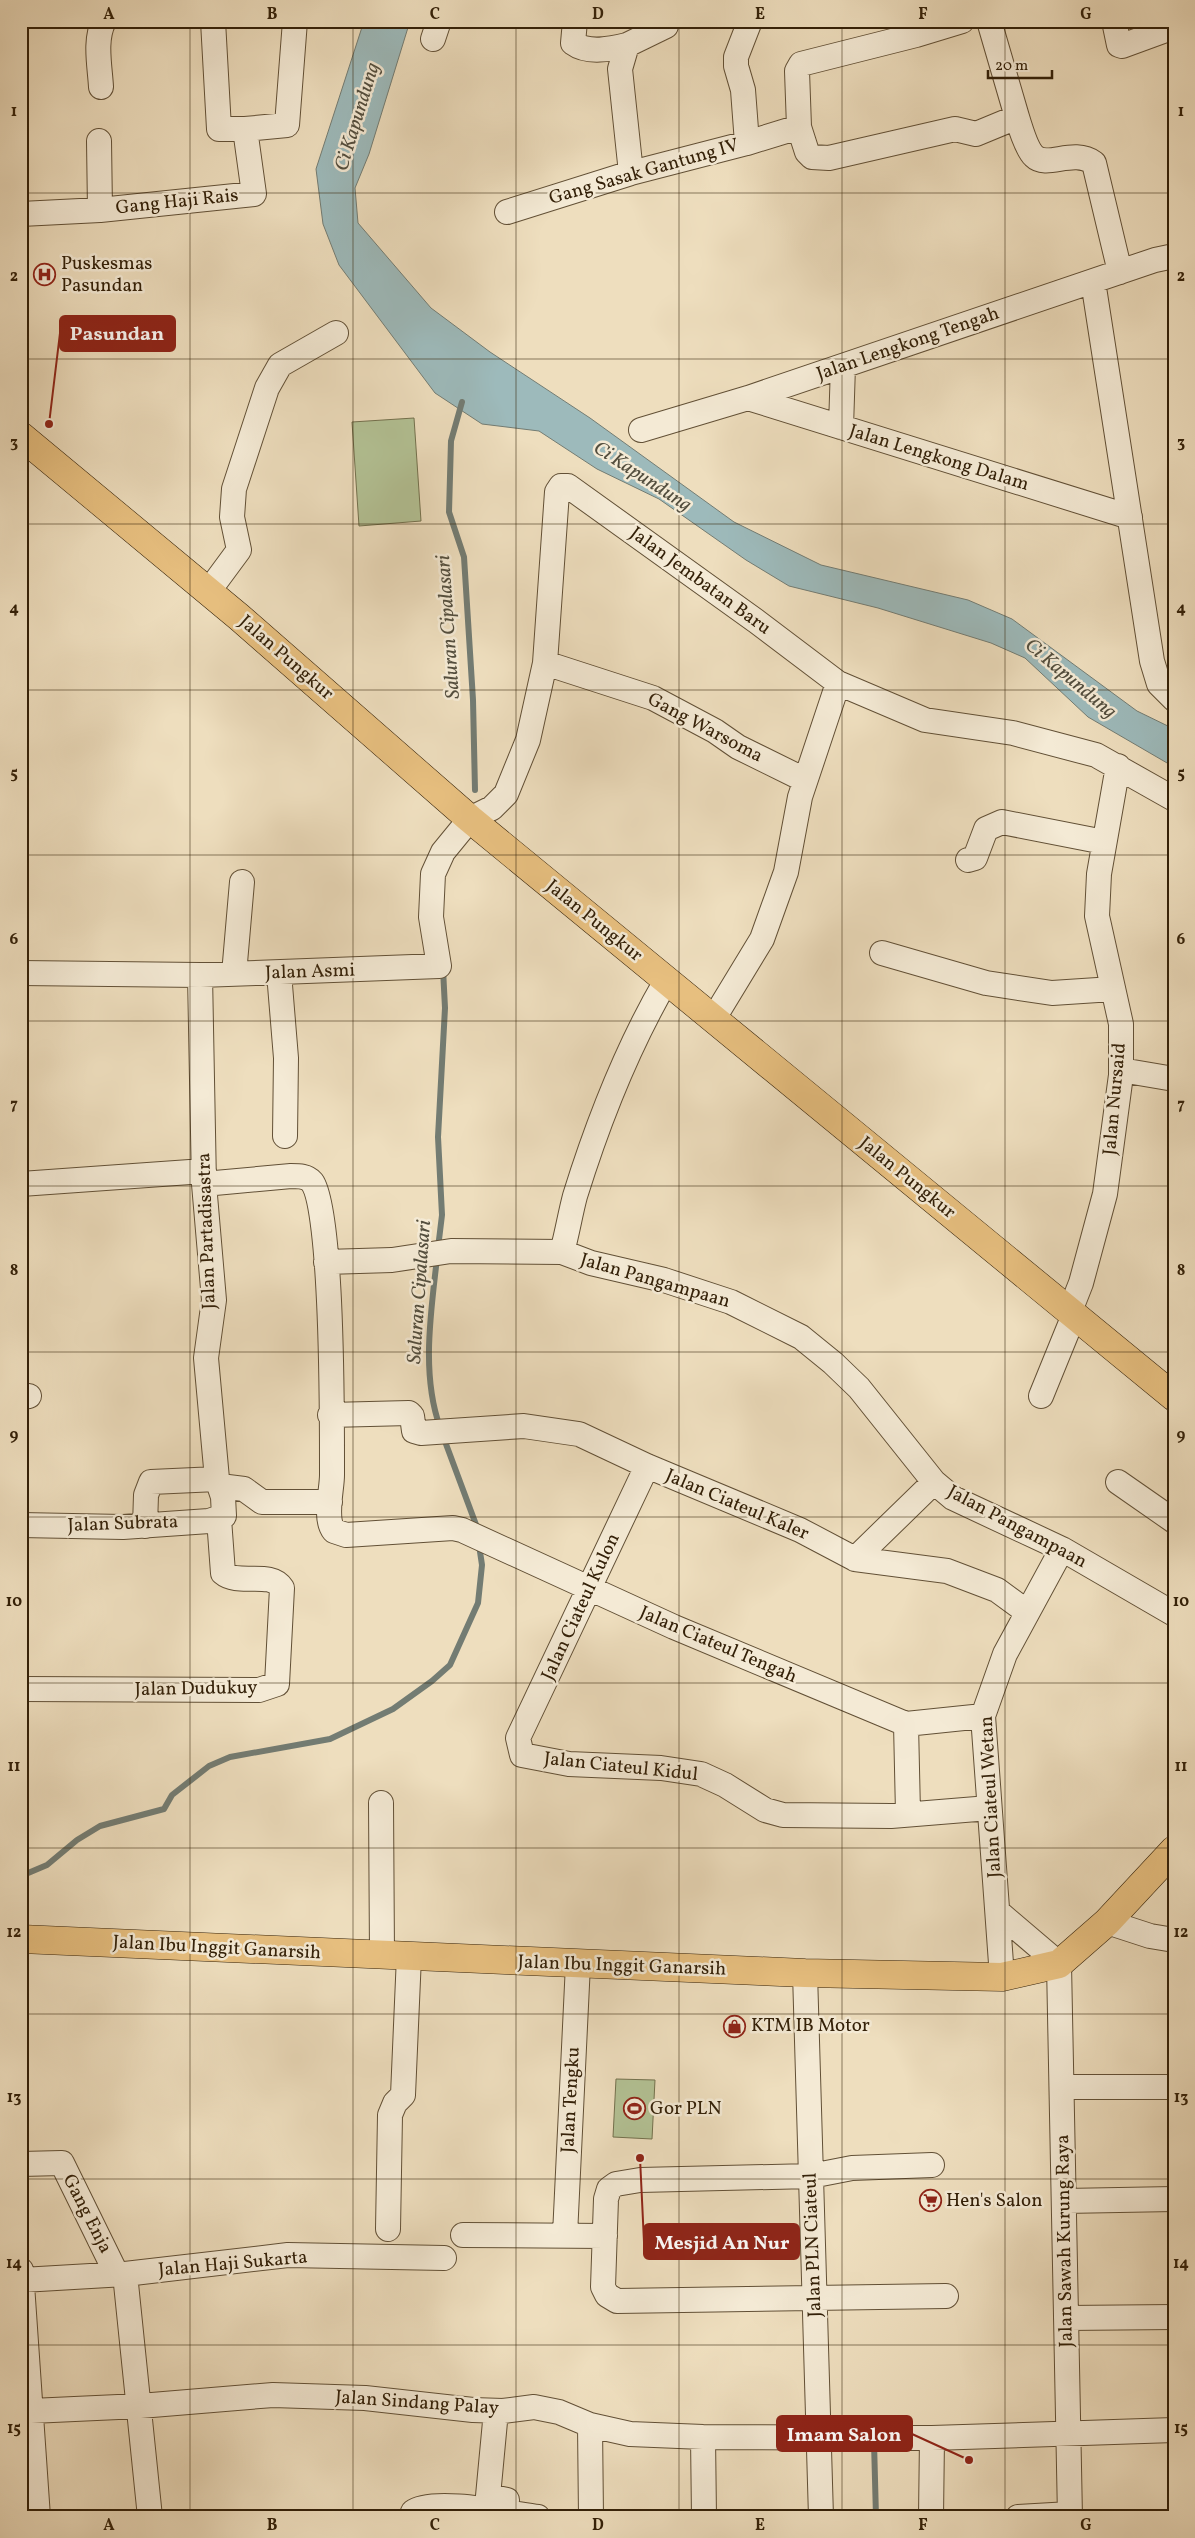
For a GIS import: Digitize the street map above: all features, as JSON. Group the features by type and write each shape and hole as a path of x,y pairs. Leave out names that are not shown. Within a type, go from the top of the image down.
{"main road":[{"name":"Jalan Pungkur","path":"21,436 208,592 470,819 1072,1313 1171,1388"},
{"name":"Jalan Ibu Inggit Ganarsih","path":"21,1939 805,1973 1002,1977 1059,1964 1108,1922 1174,1850"}],"street":[{"path":"102,87 99,42 104,21"},
{"path":"213,21 219,129 245,129 287,125 295,21"},
{"path":"574,21 573,43 578,47 612,49 627,45 666,26 667,21"},
{"name":"Gang Sasak Gantung IV","path":"507,212 631,173 748,144 743,90 736,66 736,57 750,21"},
{"path":"989,21 1017,117 1025,140 1034,156 1044,161 1076,156 1086,158 1094,163 1120,272"},
{"path":"1114,21 1118,43 1122,46 1174,27"},
{"path":"951,23 801,64 797,71 799,127 807,152 812,157 829,158 955,129 976,134 1017,117"},
{"path":"627,45 620,69 631,173"},
{"path":"748,144 799,127"},
{"name":"Gang Haji Rais","path":"21,214 100,210 254,194 245,129"},
{"path":"99,141 100,210"},
{"name":"Jalan Lengkong Tengah","path":"641,430 748,398 1120,272 1174,256"},
{"path":"1093,281 1152,660 1159,684 1169,697 1174,699"},
{"path":"208,592 239,550 232,517 234,489 267,388 280,365 336,333"},
{"path":"841,427 843,366"},
{"name":"Jalan Lengkong Dalam","path":"748,398 1130,517"},
{"name":"Jalan Jembatan Baru","path":"470,819 492,808 506,794 528,740 546,663 558,492 561,486 568,486 756,621 838,683 926,720 1013,733 1096,755 1174,800"},
{"name":"Gang Warsoma","path":"546,663 653,698 716,731 738,747 805,780"},
{"path":"714,1018 762,939 786,872 805,780 838,683"},
{"name":"Jalan Nursaid","path":"1041,1396 1072,1313 1105,1194 1121,1070 1121,1024 1097,916 1099,874 1118,766"},
{"name":"Jalan Asmi","path":"21,973 200,975 439,966 431,916 432,874 443,852 470,819"},
{"path":"968,860 975,858 986,829 1002,822 1104,842"},
{"path":"234,974 242,882"},
{"path":"882,953 986,983 1052,993 1113,989"},
{"path":"279,973 286,1058 285,1136"},
{"name":"Jalan Partadisastra","path":"200,975 204,1178 214,1300 206,1358 218,1482 224,1502 221,1518"},
{"name":"Jalan Pangampaan","path":"666,981 643,1020 620,1072 575,1197 562,1252 591,1263 664,1280 731,1302 801,1337 834,1363 859,1388 934,1482 953,1498 1062,1549 1174,1614"},
{"path":"1121,1070 1174,1079"},
{"path":"21,1184 291,1176 306,1177 313,1183 323,1221 326,1262 330,1502 262,1502 244,1489 218,1482 150,1482 146,1495 145,1526"},
{"path":"326,1262 392,1260 451,1251 562,1252"},
{"name":"Jalan Ciateul Kaler","path":"330,1415 409,1413 412,1416 415,1432 446,1433 524,1426 579,1434 647,1466 800,1530 855,1559 947,1571 997,1590 1027,1612"},
{"name":"Jalan Ciateul Kulon","path":"518,1748 518,1738 647,1466"},
{"path":"855,1559 934,1482"},
{"path":"1118,1482 1174,1521"},
{"name":"Jalan Ciateul Tengah","path":"330,1502 331,1526 338,1534 453,1528 589,1590 906,1724 983,1716"},
{"name":"Jalan Subrata","path":"21,1525 145,1526 221,1518"},
{"name":"Jalan Dudukuy","path":"21,1689 258,1690 277,1684 282,1588 274,1581 232,1577 223,1573 221,1518"},
{"name":"Jalan Ciateul Wetan","path":"1002,1977 983,1716 1005,1654 1062,1549"},
{"path":"906,1724 908,1813"},
{"name":"Jalan Ciateul Kidul","path":"518,1748 522,1755 568,1764 662,1768 701,1774 772,1813 891,1816 908,1813 990,1808"},
{"path":"381,1803 396,1956 403,2095 395,2103 390,2115 388,2229"},
{"path":"998,1912 1059,1964"},
{"path":"1108,1922 1150,1936 1174,1940"},
{"name":"Jalan Tengku","path":"564,2235 578,1964"},
{"name":"Jalan Sawah Kurung Raya","path":"1059,1964 1070,2516"},
{"name":"Jalan PLN Ciateul","path":"805,1973 821,2517"},
{"path":"1062,2086 1174,2087"},
{"name":"Gang Enja","path":"21,2164 62,2163 121,2274"},
{"path":"932,2165 852,2168 811,2176 640,2180 616,2184 609,2189 606,2199 603,2287 607,2295 617,2300 946,2296"},
{"path":"1064,2201 1174,2199"},
{"path":"462,2235 605,2236"},
{"name":"Jalan Haji Sukarta","path":"22,2275 121,2274 288,2255 444,2258"},
{"path":"121,2274 140,2406 150,2517"},
{"path":"22,2275 38,2517"},
{"path":"1066,2318 1174,2317"},
{"name":"Jalan Sindang Palay","path":"31,2411 140,2406 273,2395 365,2398 431,2407 496,2411 534,2407 630,2434 703,2438 932,2438 1174,2430"},
{"path":"496,2411 488,2496 507,2500 505,2513"},
{"path":"590,2424 591,2517"},
{"path":"703,2438 704,2517"},
{"path":"931,2514 932,2438"},
{"path":"411,2517 413,2512 423,2507 455,2506 538,2517"},
{"path":"1018,2517 1070,2516"}],"green space":[{"path":"414,418 421,521 359,526 352,422"},
{"name":"Gor PLN","path":"616,2079 655,2080 652,2139 613,2137"}],"water":[{"name":"Ci Kapundung","path":"364,21 410,21 369,154 355,188 358,223 431,308 490,352 590,418 734,522 821,565 968,600 1012,619 1137,711 1174,729 1174,767 1088,717 1025,658 991,643 878,608 789,586 746,560 659,499 597,469 539,431 482,424 435,393 339,265 323,224 316,169"}],"waterway":[{"name":"Saluran Cipalasari","path":"462,402 451,441 449,512 464,557 473,700 475,790"},
{"name":"Saluran Cipalasari","path":"438,1248 442,1215 438,1137 445,1008 443,969"},
{"name":"Saluran Cipalasari","path":"437,1258 430,1321 429,1364 434,1407 440,1427"},
{"name":"Saluran Cipalasari","path":"443,1436 478,1530"},
{"name":"Saluran Cipalasari","path":"21,1876 47,1865 77,1840 100,1826 164,1809 172,1795 209,1766 230,1757 330,1739 393,1709 432,1681 450,1665 478,1603 482,1565 479,1545"},
{"path":"874,2442 876,2517"}],"place":[{"name":"Puskesmas Pasundan","path":"45,275"},
{"name":"Pasundan","path":"49,424"},
{"name":"KTM IB Motor","path":"735,2026"},
{"name":"Gor PLN","path":"634,2109"},
{"name":"Mesjid An Nur","path":"640,2158"},
{"name":"Hen's Salon","path":"930,2201"},
{"name":"Imam Salon","path":"969,2460"}]}
